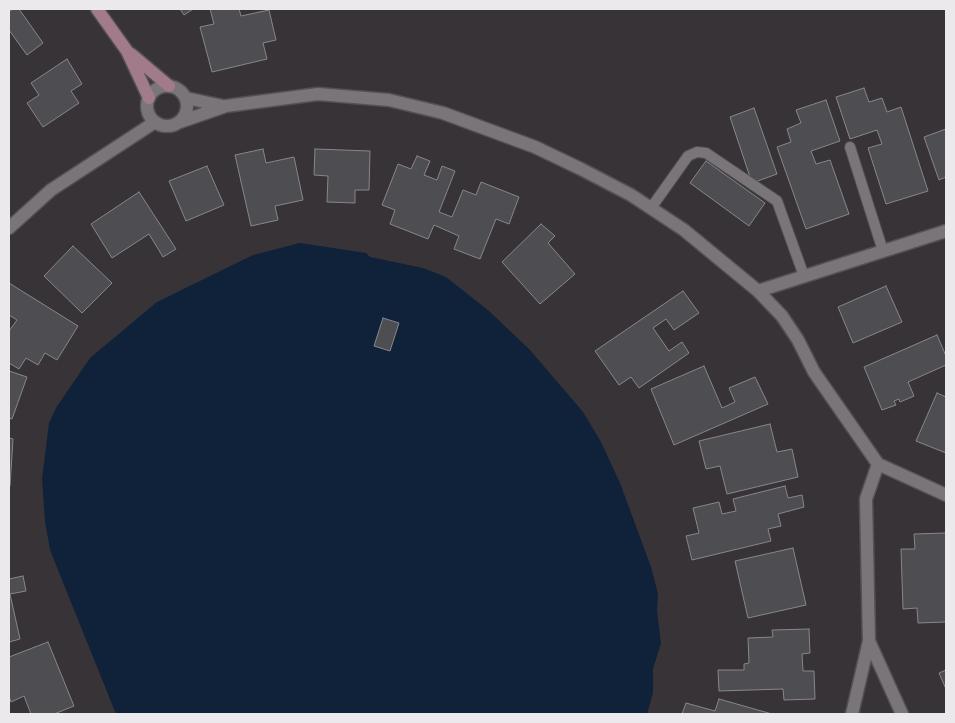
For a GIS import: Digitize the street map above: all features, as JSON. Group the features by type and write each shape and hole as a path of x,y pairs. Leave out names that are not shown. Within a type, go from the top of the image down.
{"street":[{"path":"97,9 127,51 149,98 148,111 155,122 168,126 226,106 318,94 389,100 442,113 534,147 581,169 650,208 684,230 758,291 782,316 798,340 814,372 878,464 946,495"},
{"path":"127,51 169,86 179,90 186,98 187,111 180,122"},
{"path":"149,98 157,89 169,86"},
{"path":"186,98 226,106"},
{"path":"9,228 51,190 155,122"},
{"path":"758,291 946,231"},
{"path":"852,714 869,641 866,499 878,464"},
{"path":"869,641 902,714"}],"lane":[{"path":"850,147 883,251"},
{"path":"650,208 688,156 697,152 706,153 777,201 804,276"}],"water":[{"path":"300,243 366,253 370,257 423,268 446,277 489,311 530,350 583,412 601,442 620,483 651,567 658,594 657,611 661,643 653,669 653,693 647,714 116,714 50,550 45,521 42,479 49,423 56,408 90,358 157,302 253,255"}],"building":[{"path":"13,9 19,9 43,43 27,55 9,30 9,12"},
{"path":"180,9 193,9 184,15"},
{"path":"210,9 239,9 241,16 269,10 276,40 263,43 267,59 212,72 200,27 214,24"},
{"path":"67,59 82,84 71,91 79,103 43,127 27,103 39,95 31,83"},
{"path":"864,88 869,102 882,98 887,112 901,107 928,191 886,204 868,148 882,144 877,130 850,139 836,97"},
{"path":"826,100 840,141 811,151 816,164 830,160 849,214 806,229 777,147 791,142 787,129 801,123 796,110"},
{"path":"754,108 777,174 752,183 730,117"},
{"path":"946,129 946,177 939,180 924,137"},
{"path":"263,149 266,163 294,157 303,200 275,206 278,220 251,226 235,155"},
{"path":"315,149 370,151 369,190 355,190 355,203 327,202 328,176 314,175"},
{"path":"417,156 430,161 424,175 437,180 442,166 455,171 439,212 452,217 463,190 476,195 481,182 519,197 509,224 496,219 480,259 454,249 459,236 434,225 428,239 390,224 395,210 382,205 398,164 411,169"},
{"path":"706,161 765,203 749,226 690,183"},
{"path":"207,166 224,205 186,221 169,181"},
{"path":"139,192 176,249 163,257 149,234 112,258 91,224"},
{"path":"541,224 555,236 548,243 575,274 540,304 502,262"},
{"path":"73,246 112,283 82,313 44,276"},
{"path":"9,283 78,326 57,360 45,353 38,365 26,358 19,369 9,363 9,331 17,320 9,315"},
{"path":"886,286 902,322 853,343 838,307"},
{"path":"683,291 699,313 674,330 666,319 653,328 669,351 682,342 689,353 639,388 631,377 619,385 595,351"},
{"path":"383,318 399,323 390,351 374,346"},
{"path":"937,335 946,356 946,365 908,382 914,396 900,402 899,399 894,401 896,405 882,410 864,367"},
{"path":"704,366 722,408 735,402 729,388 755,377 768,404 674,445 651,389"},
{"path":"9,371 27,377 12,419 9,418"},
{"path":"937,393 946,397 946,453 916,441"},
{"path":"770,424 777,452 792,449 798,477 727,494 720,466 706,469 699,441"},
{"path":"9,438 13,439 10,486 9,486"},
{"path":"785,486 788,498 802,495 804,507 778,514 781,526 768,529 771,541 692,560 686,536 699,533 693,508 719,502 722,514 736,511 733,499"},
{"path":"946,533 946,622 918,623 917,608 903,609 901,549 915,549 914,534"},
{"path":"793,548 806,605 748,618 735,561"},
{"path":"23,576 26,591 10,594 20,639 9,642 9,579"},
{"path":"809,629 810,653 802,654 803,671 814,671 815,699 784,700 783,689 719,691 718,670 744,670 744,664 749,663 748,638 773,637 772,630"},
{"path":"48,642 74,706 54,714 31,714 24,696 11,702 9,696 9,657"},
{"path":"946,670 946,689 939,673"},
{"path":"719,699 772,714 682,714 686,703 715,711"}]}
